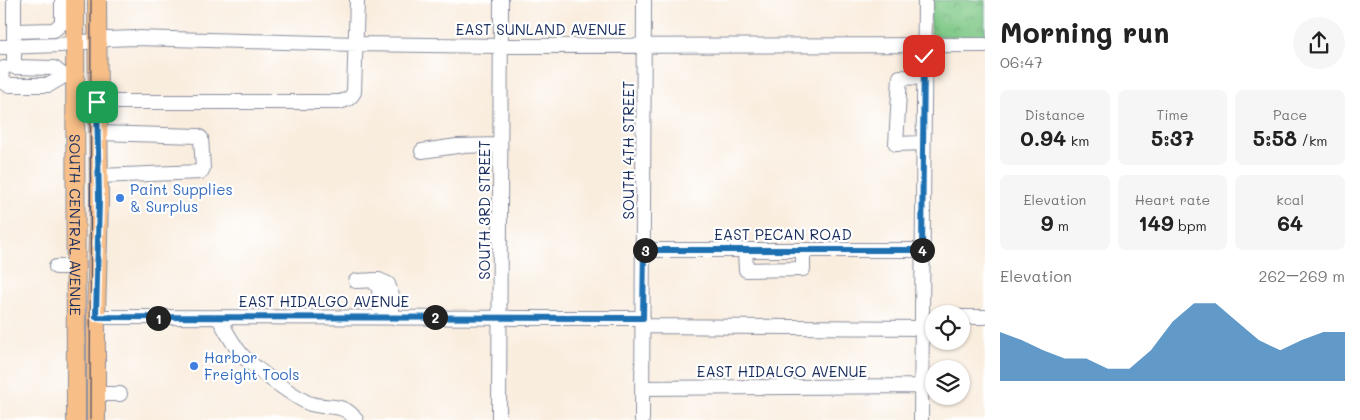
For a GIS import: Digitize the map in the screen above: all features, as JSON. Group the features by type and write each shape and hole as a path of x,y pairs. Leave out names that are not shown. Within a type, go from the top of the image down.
{"main road":[{"name":"SOUTH CENTRAL AVENUE","path":"75,0 74,43 70,76 76,267 76,420"},
{"name":"SOUTH CENTRAL AVENUE","path":"96,420 98,0"}],"street":[{"path":"14,0 14,31 7,47 6,68 1,74 4,83 10,85 49,85 70,76"},
{"path":"14,31 54,30 62,23 62,0"},
{"path":"97,102 339,102 350,99 354,92 357,0"},
{"name":"SOUTH 3RD STREET","path":"499,420 501,0"},
{"name":"SOUTH 4TH STREET","path":"642,420 644,0"},
{"path":"924,0 922,250 925,305"},
{"name":"EAST SUNLAND AVENUE","path":"7,47 61,45 109,39 145,38 500,46 985,45"},
{"path":"924,78 900,77 896,144 924,143"},
{"path":"98,133 198,136 201,138 203,168 201,172 98,176"},
{"path":"422,150 457,146 500,145"},
{"name":"EAST PECAN ROAD","path":"644,250 922,250"},
{"path":"745,250 746,270 803,269 803,250"},
{"path":"56,267 76,267"},
{"path":"356,281 372,280 380,288 387,318"},
{"name":"EAST HIDALGO AVENUE","path":"96,317 499,317 643,322 925,321"},
{"path":"970,317 985,317"},
{"path":"218,318 241,354 284,387 311,404 331,406 350,412 356,420"},
{"path":"922,420 925,337"},
{"name":"EAST HIDALGO AVENUE","path":"642,388 922,386"},
{"path":"96,394 120,394"}],"green space":[{"path":"930,0 985,0 985,37 933,36 931,34"}],"tram line":[{"path":"90,420 91,0"}],"place":[{"name":"Paint Supplies & Surplus","path":"120,198"},
{"name":"Harbor Freight Tools","path":"194,366"}],"route":[{"path":"97,102 99,200 96,317 643,318 644,250 922,250 924,56"}]}
